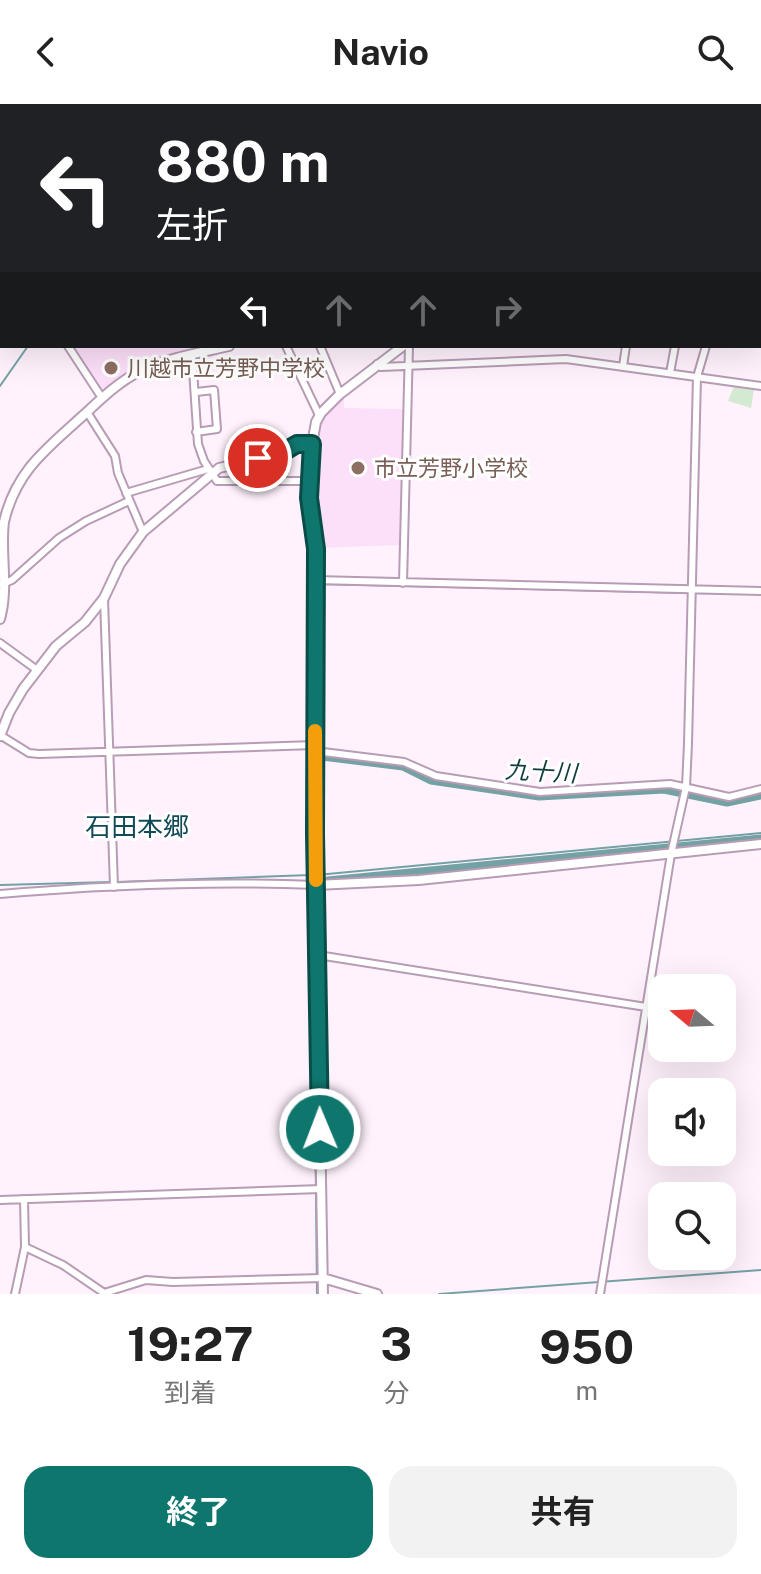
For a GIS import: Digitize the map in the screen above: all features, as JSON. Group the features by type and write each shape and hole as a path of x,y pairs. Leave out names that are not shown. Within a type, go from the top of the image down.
{"street":[{"path":"69,348 102,398"},
{"path":"0,619 3,584 1,547 5,518 22,476 43,450 113,387 141,371 221,348"},
{"path":"287,348 319,415"},
{"path":"321,348 340,394"},
{"path":"323,1294 317,1189 316,549 309,498 312,444 319,415 377,364 403,348"},
{"path":"403,583 406,348"},
{"path":"623,366 626,348"},
{"path":"670,373 675,348"},
{"path":"600,1294 671,854 686,787 697,377 705,348"},
{"path":"192,355 196,432 204,461 217,481 310,481"},
{"path":"377,364 381,367 566,359 761,386"},
{"path":"196,392 214,390 217,429 196,432"},
{"path":"87,412 115,456 118,473 143,532"},
{"path":"126,493 244,460 280,454 297,444 312,444"},
{"path":"210,470 143,532 120,564 104,598 85,622 56,646 37,670 15,703 0,735 29,753 315,748 404,762 436,776 540,792 670,784 729,797 761,789"},
{"path":"3,584 12,580 59,538 86,521 129,501"},
{"path":"315,580 761,591"},
{"path":"104,598 114,887"},
{"path":"0,643 37,670"},
{"path":"0,894 114,887 262,883 316,885 433,878 761,844"},
{"path":"318,955 646,1007"},
{"path":"0,1200 317,1189"},
{"path":"15,1294 25,1247 24,1199"},
{"path":"25,1247 63,1265 104,1294 128,1290 152,1280 323,1278 377,1294"}],"shaded area":[{"name":"川越市立芳野中学校","path":"71,348 204,348 143,365 104,390 99,389"},
{"name":"市立芳野小学校","path":"344,396 344,408 405,409 400,545 318,548 312,481 317,429 321,417"}],"green space":[{"path":"734,386 754,389 751,408 728,401"}],"waterway":[{"path":"0,386 27,348"},
{"path":"322,750 321,584 689,593"},
{"path":"695,593 761,594"},
{"path":"321,874 322,756"},
{"name":"九十川","path":"322,756 403,766 431,780 539,796 664,789 727,802 761,795"},
{"path":"317,875 761,833"},
{"path":"328,881 761,839"},
{"path":"117,882 311,875"},
{"path":"0,885 111,882"},
{"path":"313,896 317,1294"},
{"path":"439,1294 761,1270"}],"slow traffic":[{"path":"315,731 316,880"}],"place":[{"name":"川越市立芳野中学校","path":"111,368"},
{"name":"市立芳野小学校","path":"358,468"}],"district":[{"name":"石田本郷","path":"137,826"}],"route":[{"path":"258,458 287,452 297,444 312,444 309,498 316,549 315,834 320,1129"}]}
